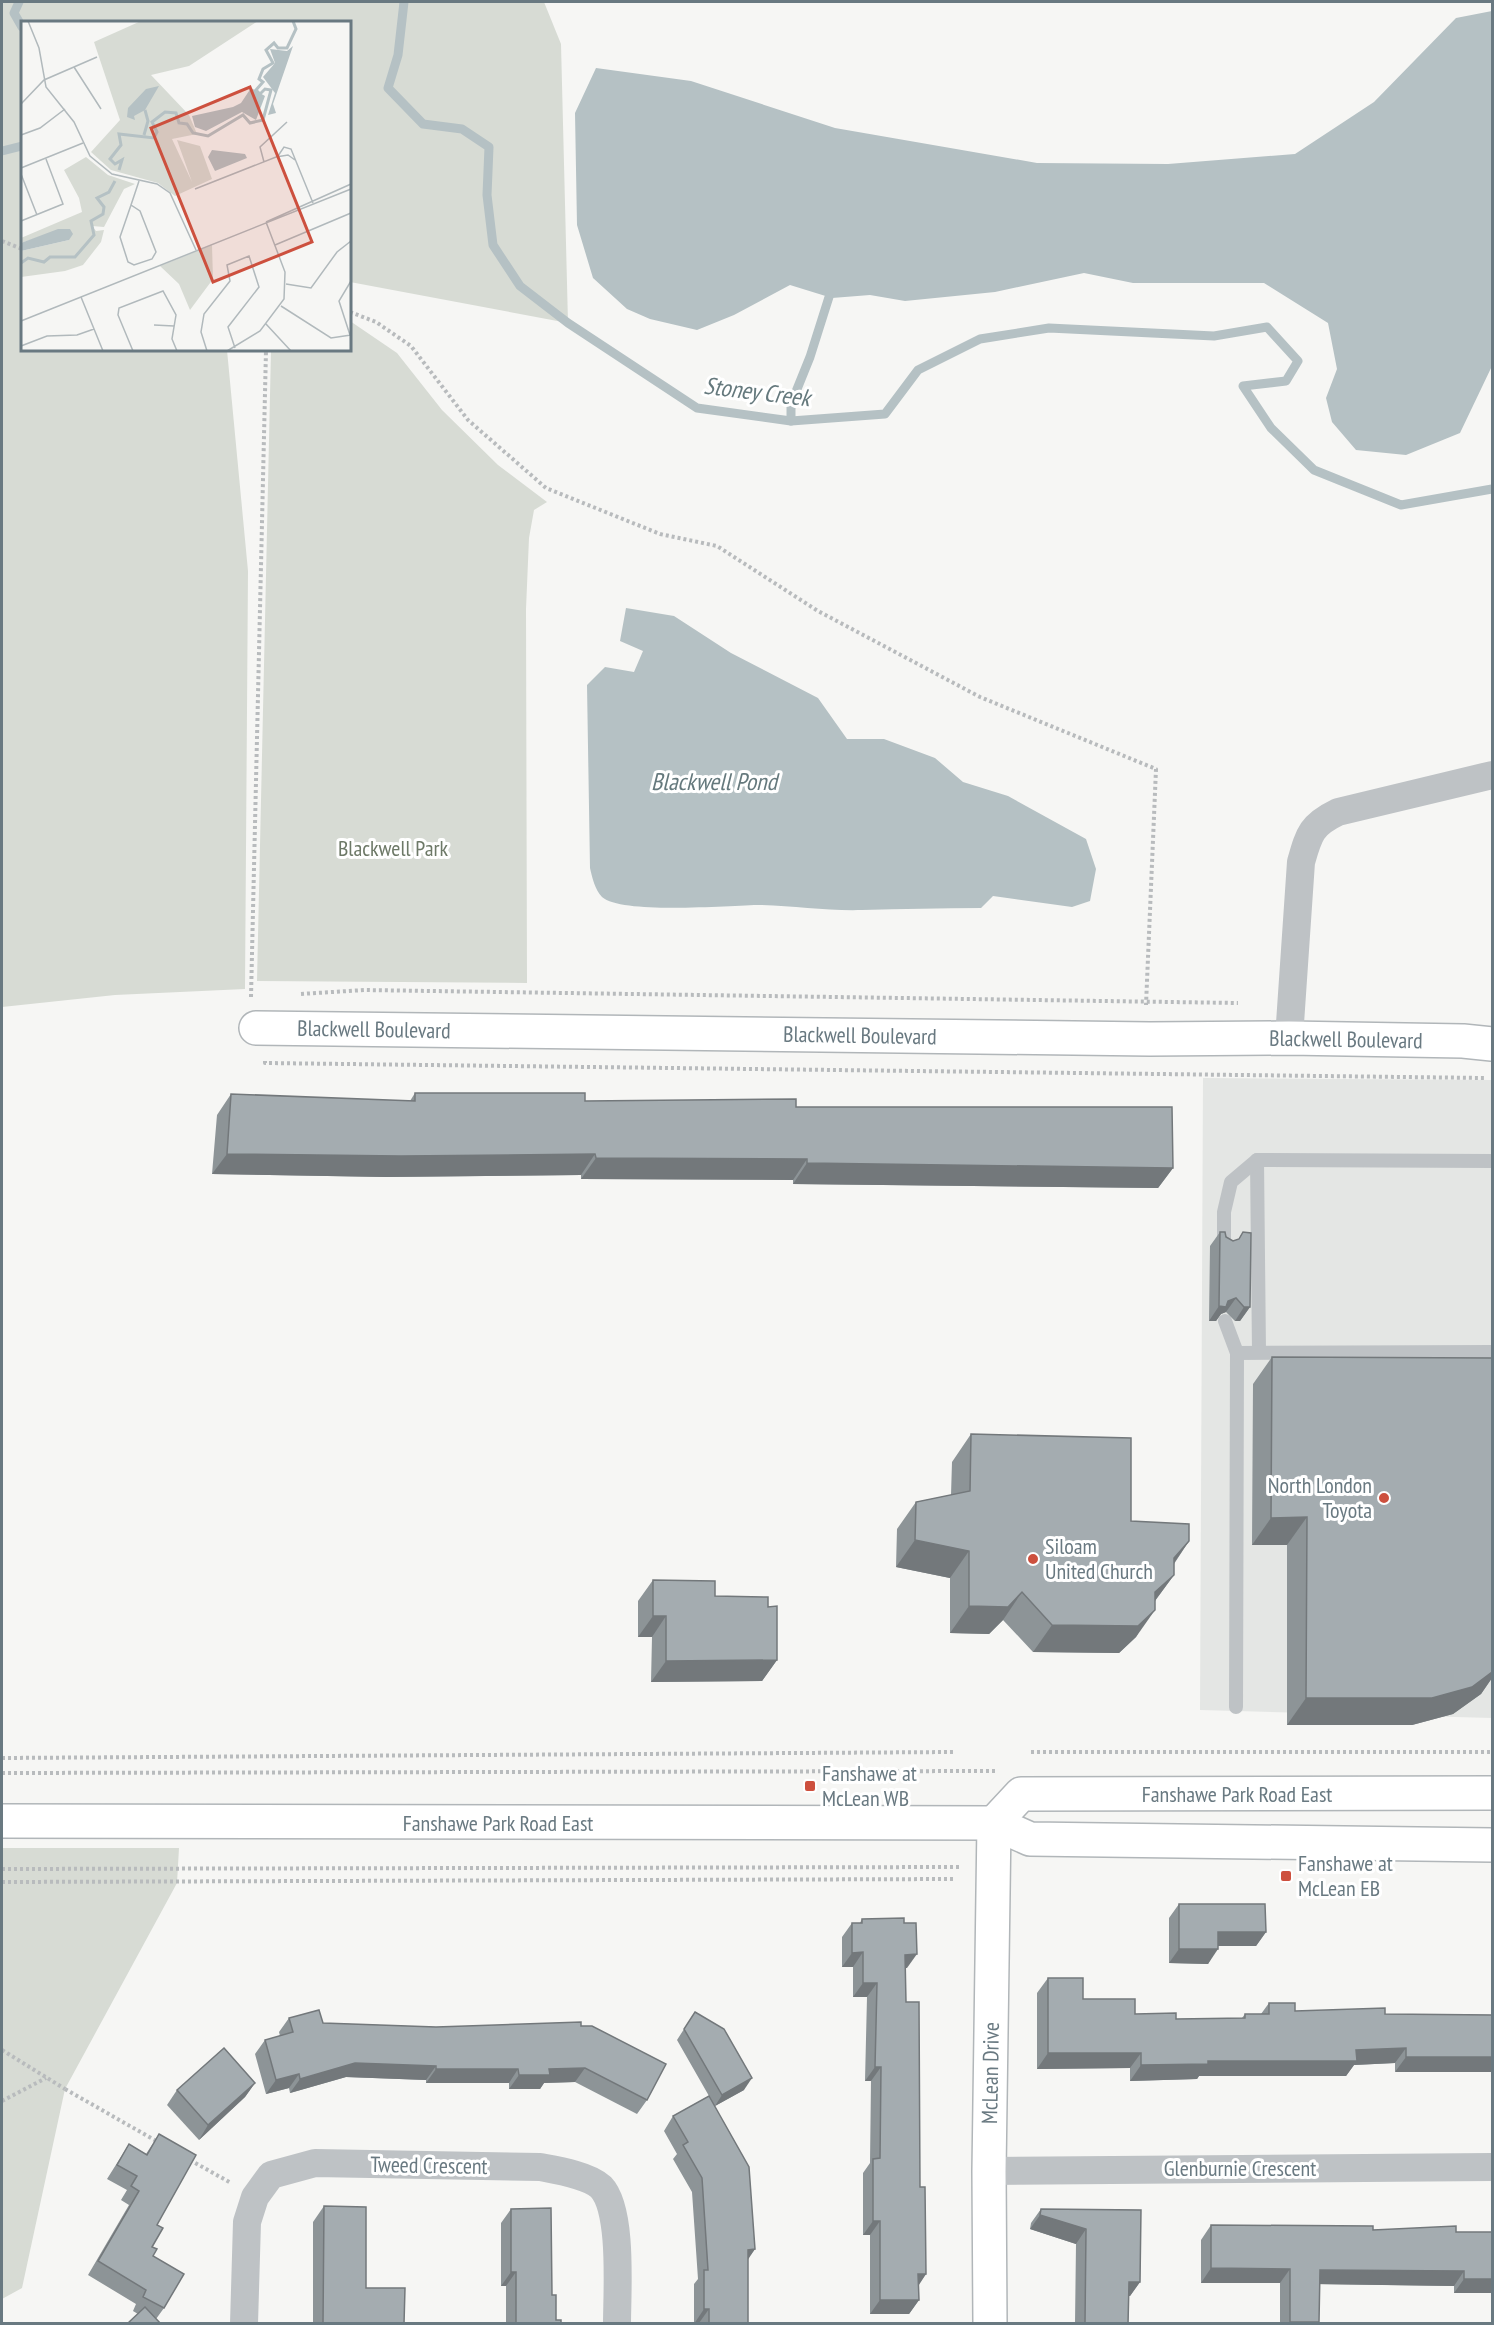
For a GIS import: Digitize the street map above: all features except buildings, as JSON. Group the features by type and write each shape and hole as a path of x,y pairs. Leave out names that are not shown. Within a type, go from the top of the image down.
{"main road":[{"name":"Blackwell Boulevard","path":"256,1007 1150,1039 1483,1039"},
{"name":"Fanshawe Park Road East","path":"994,1823 1022,1794 1492,1793"},
{"name":"Fanshawe Park Road East","path":"2,1821 994,1823 1030,1839 1492,1845"},
{"name":"McLean Drive","path":"990,2324 988,2171 994,1823"}],"street":[{"path":"1289,1038 1301,862 1307,842 1318,821 1338,812 1492,775"},
{"name":"Tweed Crescent","path":"244,2324 248,2222 255,2197 271,2175 315,2163 540,2167 572,2174 601,2188 613,2214 616,2237 616,2324"},
{"name":"Glenburnie Crescent","path":"988,2171 1492,2167"}],"lane":[{"path":"1224,1246 1224,1212 1232,1182 1257,1160 1492,1161"},
{"path":"1257,1160 1259,1352"},
{"path":"1225,1321 1237,1353 1236,1707"},
{"path":"1237,1353 1492,1352"}],"path":[{"path":"2,241 21,249"},
{"path":"351,312 376,322 411,346 468,420 546,488 660,534 717,546 818,611 980,697 1156,769 1146,1003 1150,1039"},
{"path":"256,1007 266,351"},
{"path":"296,994 364,990 1242,1004"},
{"path":"2,1758 954,1752"},
{"path":"1031,1752 1492,1752"},
{"path":"2,1773 1004,1771"},
{"path":"2,1869 993,1867"},
{"path":"2,1882 956,1879"},
{"path":"2,2050 163,2145"},
{"path":"2,2101 46,2078"},
{"path":"65,2089 70,2092"},
{"path":"183,2156 255,2197"}],"shaded area":[{"path":"1203,1078 1492,1080 1492,1718 1200,1710"}],"green space":[{"path":"2,2 544,2 561,44 568,323 351,282 351,21 21,21 21,351 227,351 248,571 245,989 115,995 2,1007"},
{"name":"Blackwell Park","path":"351,322 397,353 442,410 498,465 547,502 534,510 529,538 526,609 527,983 257,981 271,351 351,351"},
{"path":"2,1848 179,1848 177,1883 65,2089 22,2288 2,2299"}],"water":[{"path":"1492,11 1492,366 1460,433 1406,455 1356,450 1332,422 1326,398 1337,369 1328,323 1264,283 1133,283 1084,273 995,292 905,301 870,295 832,298 790,285 734,315 697,330 650,319 627,309 593,278 577,225 575,113 596,68 691,81 835,128 1037,163 1168,164 1295,154 1374,102 1456,18"},
{"name":"Blackwell Pond","path":"626,608 674,616 731,653 818,698 847,739 884,739 935,758 963,782 1008,796 1086,839 1096,869 1090,901 1072,907 993,896 981,908 849,910 761,905 631,906 614,903 602,897 590,868 587,685 605,667 634,672 643,651 620,641"}],"waterway":[{"name":"Stoney Creek","path":"19,2 14,13 21,25"},
{"name":"Stoney Creek","path":"404,2 398,55 388,88 423,124 462,129 489,147 487,195 493,245 520,286 568,323 697,408 791,421 885,414 918,370 980,339 1049,328 1214,336 1267,327 1298,361 1286,381 1243,386 1271,428 1314,470 1401,505 1492,489"},
{"name":"Stoney Creek","path":"2,151 21,146"},
{"path":"791,421 791,404 810,357 829,297"}],"place":[{"name":"North London Toyota","path":"1384,1498"},
{"name":"Siloam United Church","path":"1033,1559"},
{"name":"Fanshawe at McLean WB","path":"810,1786"},
{"name":"Fanshawe at McLean EB","path":"1286,1876"}]}
